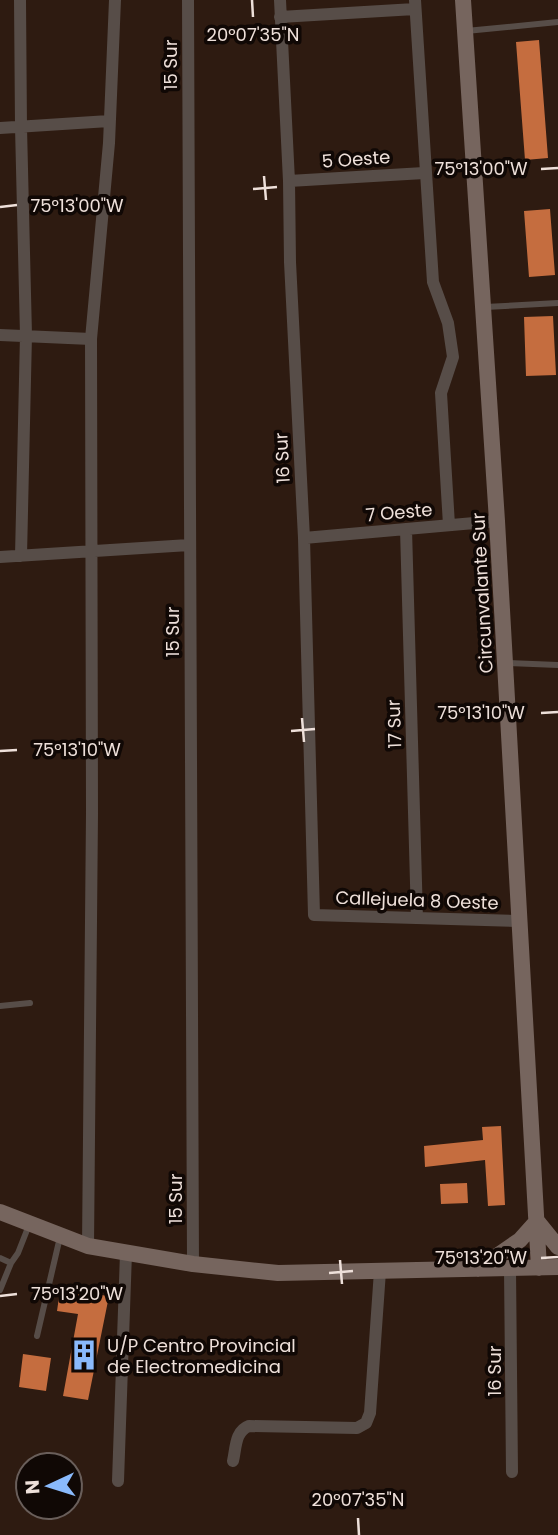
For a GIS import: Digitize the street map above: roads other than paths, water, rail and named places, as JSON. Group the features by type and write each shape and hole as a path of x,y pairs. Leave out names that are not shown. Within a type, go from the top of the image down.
{"main road":[{"name":"Circunvalante Sur","path":"463,0 497,521 539,1268"},
{"path":"0,1212 88,1246 193,1264 278,1273 558,1267"},
{"path":"478,1269 520,1240 537,1221 558,1247"}],"street":[{"path":"20,0 26,335 20,556"},
{"path":"88,1246 92,813 91,339 109,143 115,0"},
{"name":"15 Sur","path":"188,0 193,1264"},
{"name":"16 Sur","path":"280,0 289,181 289,262 304,538 314,915"},
{"path":"281,17 415,4 433,282 448,323 453,357 441,393 449,525"},
{"path":"0,128 109,121"},
{"name":"5 Oeste","path":"289,181 424,173"},
{"path":"0,335 91,339"},
{"name":"7 Oeste","path":"304,538 497,521"},
{"name":"17 Sur","path":"405,529 417,918"},
{"path":"0,558 189,545"},
{"name":"Callejuela 8 Oeste","path":"314,915 520,921"},
{"path":"118,1480 125,1253"},
{"name":"16 Sur","path":"510,1269 512,1472"},
{"path":"233,1461 238,1436 244,1428 250,1426 356,1428 366,1423 370,1413 380,1271"}],"lane":[{"path":"466,31 558,22"},
{"path":"483,307 558,303"},
{"path":"505,663 558,665"},
{"path":"0,1006 30,1003"},
{"path":"0,1290 29,1223"},
{"path":"37,1336 60,1236"},
{"path":"0,1258 11,1263"}],"place":[{"name":"U/P Centro Provincial de Electromedicina","path":"84,1355"}]}
